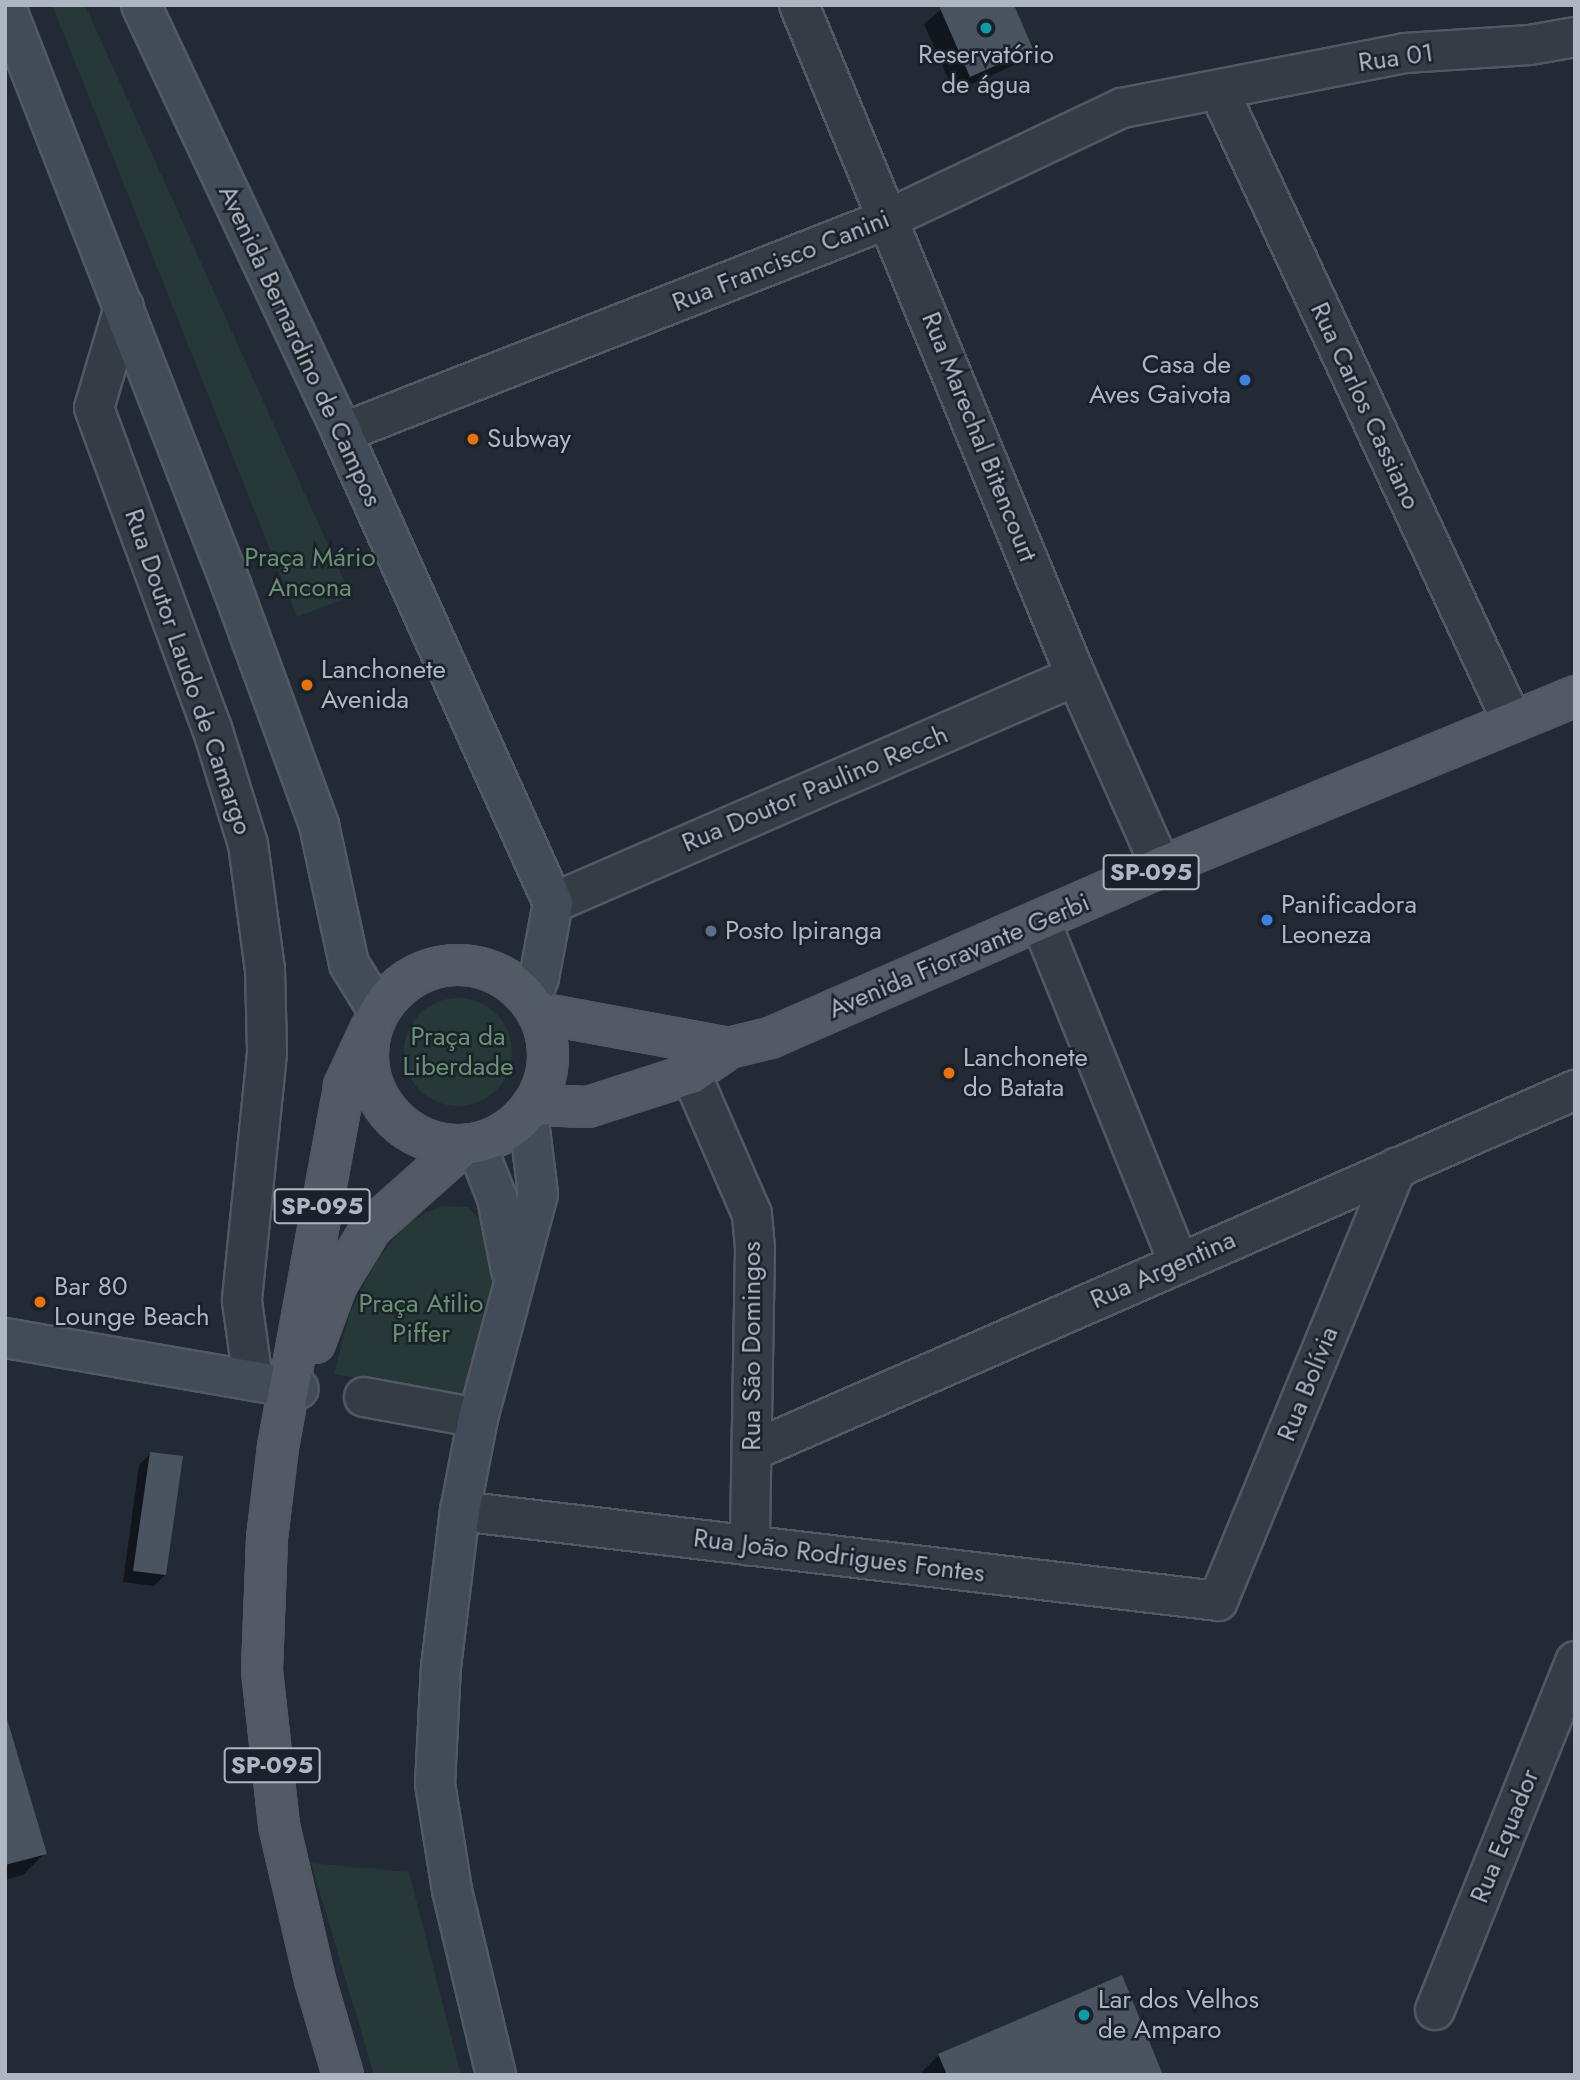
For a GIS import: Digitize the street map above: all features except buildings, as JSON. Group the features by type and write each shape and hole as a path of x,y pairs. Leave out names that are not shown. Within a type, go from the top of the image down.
{"main road":[{"name":"Avenida Fioravante Gerbi","path":"531,1109 588,1107 691,1074 729,1048 770,1038 1041,922 1161,867 1575,696"},
{"name":"SP-095","path":"343,2075 314,1980 278,1825 269,1735 263,1657 267,1538 278,1447 280,1385 344,1086 374,1021 409,978 451,964 495,971 534,1006"},
{"name":"Avenida Fioravante Gerbi","path":"534,1006 729,1048"},
{"path":"531,1109 547,1065 548,1044 534,1006"},
{"path":"374,1021 367,1065 377,1098 399,1125 428,1142 469,1146"},
{"name":"SP-095","path":"280,1385 371,1228 469,1146 505,1133 531,1109"}],"street":[{"path":"5,5 124,307 318,825 349,964 374,1021"},
{"name":"Avenida Bernardino de Campos","path":"141,5 342,433 553,903"},
{"name":"Rua Marechal Bitencourt","path":"799,5 890,218 1076,676 1161,867"},
{"name":"Rua 01","path":"1219,91 1405,53 1530,45 1575,37"},
{"name":"Rua Francisco Canini","path":"342,433 890,218 1122,108 1219,91"},
{"name":"Rua Carlos Cassiano","path":"1219,91 1512,722"},
{"name":"Rua Doutor Laudo de Camargo","path":"124,307 94,408 212,728 244,831 265,970 267,1053 242,1301 280,1385"},
{"name":"Rua Doutor Paulino Recch","path":"553,903 1076,676"},
{"path":"534,1006 553,903"},
{"path":"1041,922 1179,1263"},
{"name":"Rua São Domingos","path":"691,1074 752,1214 750,1546"},
{"name":"Rua Argentina","path":"752,1451 1397,1167 1567,1100"},
{"path":"496,2075 452,1890 435,1784 441,1667 460,1511 478,1419 538,1194 531,1109"},
{"path":"469,1146 497,1198 513,1283"},
{"name":"Rua Bolívia","path":"1218,1601 1397,1167"},
{"path":"5,1338 280,1385"},
{"path":"364,1398 478,1419"},
{"name":"Rua João Rodrigues Fontes","path":"460,1511 1218,1601"},
{"name":"Rua Equador","path":"1435,2010 1575,1661"}],"green space":[{"name":"Praça Mário Ancona","path":"52,5 85,5 351,596 297,617"},
{"name":"Praça da Liberdade","path":"458,998 479,1002 496,1014 508,1031 512,1052 508,1073 496,1090 479,1102 458,1106 437,1102 420,1090 408,1073 404,1052 408,1031 420,1014 437,1002"},
{"name":"Praça Atilio Piffer","path":"440,1206 468,1207 485,1225 500,1283 468,1398 334,1374 350,1312 377,1260 405,1224"},
{"path":"311,1863 409,1872 461,2075 374,2075"}],"place":[{"name":"Reservatório de água","path":"986,28"},
{"name":"Casa de Aves Gaivota","path":"1245,380"},
{"name":"Subway","path":"473,439"},
{"name":"Lanchonete Avenida","path":"307,685"},
{"name":"Panificadora Leoneza","path":"1267,920"},
{"name":"Posto Ipiranga","path":"711,931"},
{"name":"Lanchonete do Batata","path":"949,1073"},
{"name":"Bar 80 Lounge Beach","path":"40,1302"},
{"name":"Lar dos Velhos de Amparo","path":"1084,2015"}]}
